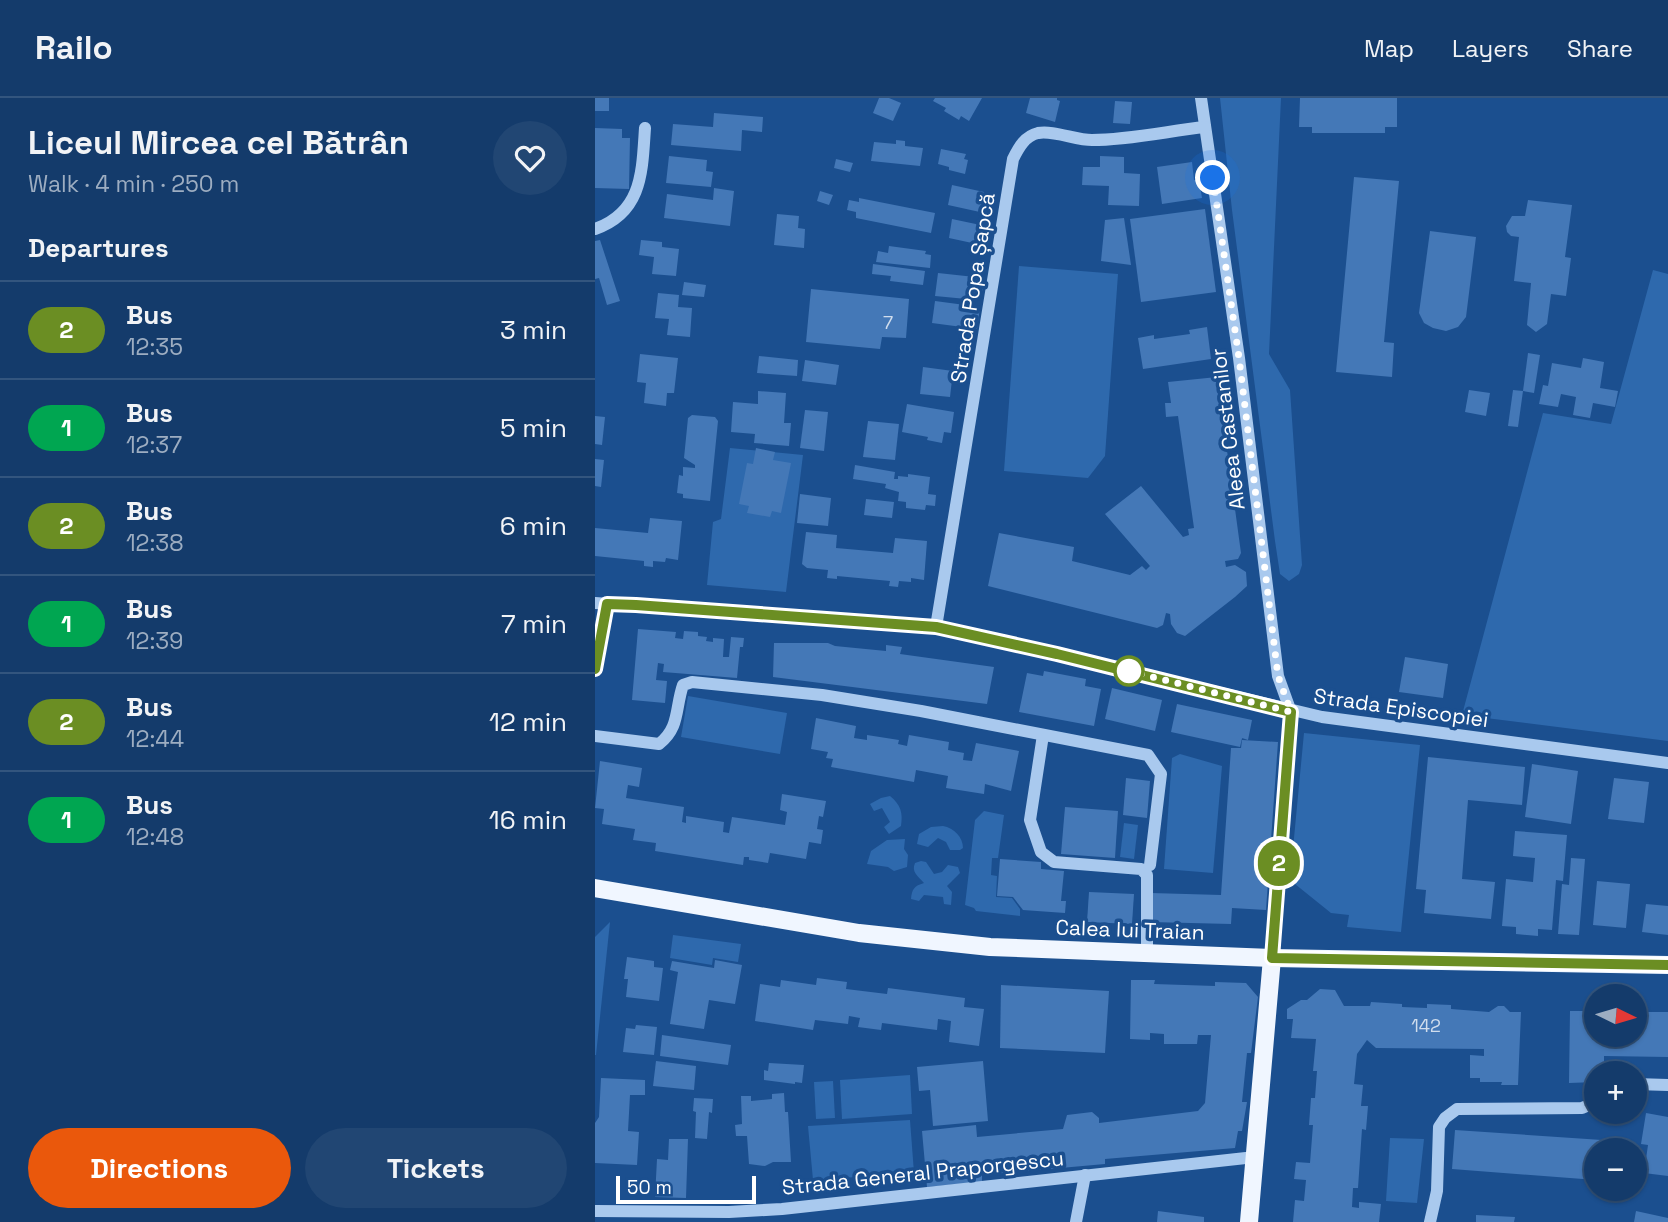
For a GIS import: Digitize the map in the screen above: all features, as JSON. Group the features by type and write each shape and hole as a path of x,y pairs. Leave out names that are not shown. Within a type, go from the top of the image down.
{"main road":[{"name":"Calea lui Traian","path":"595,888 750,916 913,940 990,947 1272,958 1668,965"},
{"path":"1249,1222 1272,958"}],"street":[{"name":"Aleea Castanilor","path":"1201,98 1239,358 1274,651 1278,676 1291,712"},
{"name":"Strada Popa Șapcă","path":"936,627 1013,159 1018,149 1023,141 1036,133 1093,140 1205,127"},
{"path":"595,229 621,214 638,189 642,175 645,128"},
{"path":"595,669 601,603 936,627 1291,712"},
{"path":"595,736 659,744 669,737 674,726 683,685 692,682 822,695 921,711 1148,755 1161,774 1150,865"},
{"name":"Strada Episcopiei","path":"1272,958 1291,712 1668,763"},
{"path":"1044,735 1030,820 1041,852 1054,862 1141,869 1147,875 1147,953"},
{"path":"1647,1084 1668,1085"},
{"path":"1430,1222 1437,1191 1439,1128 1445,1118 1457,1109 1584,1107"},
{"name":"Strada General Praporgescu","path":"595,1211 729,1212 782,1209 1255,1157"},
{"path":"1076,1222 1085,1175"}],"shaded area":[{"path":"1220,98 1281,98 1269,354 1290,390 1302,565 1299,574 1289,581 1280,574 1275,541"},
{"path":"1019,266 1118,274 1105,456 1088,478 1004,471"},
{"path":"1653,270 1668,274 1668,741 1462,715 1543,413 1611,424"},
{"path":"730,448 803,455 786,592 707,585 713,522 721,519"},
{"path":"688,696 787,713 780,754 681,737"},
{"path":"1304,733 1420,745 1401,932 1347,927 1349,915 1331,913 1290,880"},
{"path":"1180,754 1222,766 1213,873 1164,869 1172,758"},
{"path":"890,796 899,806 902,817 901,826 889,834 884,827 890,822 882,808 874,811 870,804"},
{"path":"984,811 1004,815 998,858 992,858 991,875 997,876 996,897 1012,898 1020,909 1020,916 976,911 965,905 975,820"},
{"path":"1124,823 1138,825 1134,859 1120,857"},
{"path":"943,826 957,834 963,848 950,850 946,842 938,838 928,847 917,844 919,834 931,827"},
{"path":"905,839 907,867 894,871 888,867 867,864 871,851 887,840"},
{"path":"926,862 934,874 942,872 948,865 958,867 960,873 947,886 952,892 951,905 944,904 943,897 924,895 919,901 911,899 914,888 924,883 914,869 915,863"},
{"path":"610,922 596,1055 595,1055 595,937"},
{"path":"673,935 741,944 738,962 713,958 712,965 670,958"},
{"path":"910,1075 912,1114 842,1119 840,1080"},
{"path":"833,1081 835,1118 816,1119 814,1082"},
{"path":"910,1120 914,1173 813,1180 808,1126"},
{"path":"1390,1138 1424,1139 1417,1203 1386,1201"}],"building":[{"path":"595,98 609,98 609,111 595,111"},
{"path":"879,98 889,98 901,103 893,121 873,113"},
{"path":"935,98 982,98 969,121 961,116 959,120 944,111 946,108 933,101"},
{"path":"1030,98 1057,98 1060,101 1055,122 1026,113"},
{"path":"1300,98 1397,98 1397,127 1385,127 1385,133 1312,133 1312,127 1299,127"},
{"path":"1115,101 1132,102 1130,124 1113,123"},
{"path":"714,113 763,117 762,132 742,130 741,151 671,145 673,124 713,127"},
{"path":"595,128 622,129 622,138 630,138 629,189 595,188"},
{"path":"896,140 905,141 905,146 923,148 920,166 871,161 874,142 896,144"},
{"path":"941,149 966,154 964,159 968,160 965,174 938,164"},
{"path":"669,156 707,160 706,171 713,172 711,187 666,183"},
{"path":"1100,156 1124,157 1124,173 1140,174 1139,206 1108,205 1109,186 1082,185 1083,167 1100,167"},
{"path":"836,159 853,163 850,172 834,168"},
{"path":"1192,162 1194,180 1199,179 1202,198 1162,204 1157,167"},
{"path":"1354,177 1399,181 1384,342 1394,343 1392,377 1336,372"},
{"path":"952,185 993,194 989,214 948,205"},
{"path":"714,188 734,191 730,226 664,218 667,194 713,200"},
{"path":"820,191 833,195 829,205 817,201"},
{"path":"859,198 935,213 931,233 856,218 856,212 847,210 849,200 859,202"},
{"path":"1528,200 1572,205 1565,257 1571,258 1566,296 1551,294 1547,324 1536,332 1527,325 1531,283 1514,281 1519,237 1511,236 1506,226 1512,216 1525,216"},
{"path":"1205,209 1216,292 1141,302 1130,219"},
{"path":"777,214 799,216 798,228 805,229 804,248 774,245"},
{"path":"1124,218 1131,265 1101,261 1105,220"},
{"path":"952,219 990,227 986,246 949,238"},
{"path":"1430,231 1476,237 1466,317 1458,327 1446,331 1424,323 1419,313"},
{"path":"600,240 620,301 607,305 599,278 595,279 595,241"},
{"path":"641,240 662,242 662,247 679,249 676,276 652,274 654,257 639,255"},
{"path":"889,246 926,251 925,254 931,255 930,268 876,262 878,251 888,253"},
{"path":"873,264 925,271 923,285 890,281 891,276 872,274"},
{"path":"938,273 984,278 982,296 978,296 977,300 935,296"},
{"path":"684,282 706,285 704,297 682,295"},
{"path":"811,289 909,299 906,338 882,337 880,349 806,342"},
{"path":"658,293 679,295 678,307 692,308 690,337 667,335 669,319 655,318"},
{"path":"935,301 980,307 977,329 932,323"},
{"path":"1207,327 1211,359 1143,369 1138,338 1154,335 1154,339 1190,334 1189,330"},
{"path":"1528,353 1540,355 1534,393 1523,391"},
{"path":"640,354 678,358 674,393 667,393 666,406 644,403 646,383 637,382"},
{"path":"759,356 798,360 797,376 757,373"},
{"path":"1583,358 1604,362 1600,388 1618,391 1615,407 1593,403 1590,418 1573,415 1576,397 1561,394 1558,407 1539,404 1543,385 1548,386 1552,363 1581,368"},
{"path":"805,360 839,365 836,385 802,381"},
{"path":"923,367 953,371 950,397 920,394"},
{"path":"1217,377 1241,553 1238,559 1225,561 1226,567 1235,565 1246,572 1247,586 1235,597 1185,636 1177,633 1171,624 1170,614 1166,613 1163,625 1157,628 988,586 999,533 1074,547 1072,561 1130,575 1142,566 1146,570 1150,566 1105,514 1141,486 1183,537 1189,535 1188,529 1194,528 1178,416 1166,417 1165,403 1171,403 1168,382"},
{"path":"1469,390 1490,393 1486,416 1465,412"},
{"path":"1513,390 1523,391 1518,427 1508,426"},
{"path":"758,391 786,393 784,423 791,423 789,446 754,443 755,434 731,432 733,402 758,404"},
{"path":"907,404 954,412 951,433 944,432 942,443 902,432"},
{"path":"805,410 828,412 824,451 800,448"},
{"path":"692,415 715,417 718,421 710,501 683,498 683,494 677,493 683,467 695,468 695,465 684,458 688,418"},
{"path":"595,416 605,417 602,445 595,444"},
{"path":"868,421 899,424 895,460 863,457"},
{"path":"756,448 775,452 773,460 791,463 781,513 772,511 770,517 747,513 749,506 739,504 747,463 753,464"},
{"path":"595,459 604,460 601,487 595,486"},
{"path":"855,465 895,472 894,479 898,479 898,476 908,477 908,474 930,477 928,494 936,495 935,506 926,505 925,510 906,508 906,502 898,501 899,492 885,488 886,484 853,479"},
{"path":"800,494 831,498 828,526 797,523"},
{"path":"866,499 894,502 892,518 864,515"},
{"path":"650,518 682,521 678,560 666,558 665,562 653,561 653,567 644,566 644,561 595,556 595,528 648,533"},
{"path":"806,532 837,535 836,548 893,553 895,538 927,541 924,580 911,578 911,582 899,581 898,587 889,586 890,581 837,576 837,579 827,578 828,570 807,568 802,564"},
{"path":"638,629 676,632 675,638 683,639 684,631 698,632 698,636 707,637 706,641 713,642 713,638 724,639 723,657 729,657 731,637 744,638 743,647 740,647 737,678 663,672 664,664 658,663 656,680 667,681 665,703 632,700"},
{"path":"774,643 828,643 886,651 886,645 902,647 900,654 994,667 987,704 773,677"},
{"path":"1405,657 1448,664 1443,698 1399,692"},
{"path":"1044,671 1086,679 1085,686 1101,689 1094,726 1019,712 1027,673 1043,676"},
{"path":"1112,688 1162,700 1155,731 1105,719"},
{"path":"1177,704 1252,720 1248,740 1242,738 1240,747 1171,732"},
{"path":"816,718 856,726 854,738 867,740 867,735 899,740 898,744 907,746 909,735 949,742 948,750 964,753 963,760 972,761 976,743 1019,751 1011,791 985,784 984,794 946,788 948,776 916,770 914,782 831,767 833,759 826,758 828,752 811,749"},
{"path":"1242,740 1278,742 1266,910 1232,908 1231,924 1150,922 1151,893 1221,895 1231,748 1241,748"},
{"path":"1428,757 1525,767 1522,805 1468,800 1462,879 1495,882 1491,919 1424,913 1426,890 1416,889"},
{"path":"600,761 642,768 639,787 628,785 626,798 684,807 682,822 686,823 686,816 724,822 723,832 729,833 732,817 785,825 787,812 780,810 782,794 826,801 817,829 823,830 821,844 809,842 806,859 770,853 768,863 744,857 743,865 655,851 656,843 633,840 635,829 602,824 604,809 595,808"},
{"path":"1532,764 1578,771 1571,824 1525,817"},
{"path":"1126,778 1150,781 1147,818 1123,815"},
{"path":"1614,778 1649,782 1644,823 1608,819"},
{"path":"1065,807 1118,811 1115,858 1061,854"},
{"path":"1515,831 1567,835 1563,881 1556,880 1552,930 1538,929 1538,936 1516,934 1516,927 1502,926 1506,879 1533,882 1535,858 1513,856"},
{"path":"1571,858 1585,859 1579,935 1558,934 1562,884 1569,885"},
{"path":"1000,859 1041,862 1041,869 1064,871 1061,901 1066,901 1065,913 1023,910 1013,897 997,896"},
{"path":"1597,881 1630,884 1626,928 1593,925"},
{"path":"1089,892 1134,894 1132,924 1087,922"},
{"path":"1646,904 1668,906 1668,935 1642,932"},
{"path":"627,957 654,961 654,967 663,968 659,1001 626,997 628,979 624,979"},
{"path":"715,960 742,965 735,1004 709,1000 704,1029 670,1024 678,972 670,970 672,961 714,968"},
{"path":"817,978 847,982 846,989 887,994 888,988 965,998 964,1007 984,1009 979,1046 949,1042 951,1021 938,1019 937,1030 882,1023 881,1030 858,1027 860,1018 849,1016 848,1024 815,1020 813,1030 755,1021 760,984 780,987 781,980 816,985"},
{"path":"1131,980 1155,980 1154,984 1215,986 1215,982 1246,983 1258,997 1251,1053 1247,1053 1242,1102 1247,1102 1242,1131 1238,1131 1235,1148 1105,1159 1105,1164 982,1175 982,1182 927,1187 922,1131 976,1125 977,1137 1063,1129 1067,1115 1092,1112 1099,1118 1099,1123 1198,1111 1205,1103 1211,1035 1198,1035 1197,1044 1164,1044 1164,1034 1150,1033 1150,1040 1130,1039"},
{"path":"1001,985 1109,991 1105,1053 1000,1048"},
{"path":"1320,989 1335,990 1344,1006 1370,1006 1371,1002 1427,1008 1427,1004 1489,1012 1498,1006 1504,1006 1510,1012 1521,1012 1518,1085 1480,1082 1480,1078 1470,1078 1470,1055 1484,1056 1484,1049 1376,1048 1367,1040 1357,1054 1354,1084 1363,1085 1361,1106 1368,1106 1366,1130 1362,1129 1358,1188 1353,1188 1352,1207 1359,1208 1359,1202 1381,1204 1379,1222 1293,1222 1295,1200 1304,1201 1306,1180 1294,1179 1296,1162 1310,1163 1313,1125 1309,1125 1311,1098 1315,1098 1317,1071 1313,1071 1316,1039 1291,1038 1293,1019 1287,1019 1287,1009 1301,1000 1307,1000"},
{"path":"1570,1011 1584,1011 1584,1047 1647,1047 1647,1012 1668,1012 1668,1057 1604,1056 1604,1061 1584,1061 1584,1082 1569,1083"},
{"path":"636,1025 657,1027 654,1055 623,1052 626,1028 635,1029"},
{"path":"662,1035 731,1045 728,1065 660,1056"},
{"path":"656,1061 696,1066 694,1090 653,1086"},
{"path":"983,1061 988,1121 933,1126 930,1090 919,1091 917,1067"},
{"path":"769,1063 804,1065 802,1083 764,1080 764,1070 768,1071"},
{"path":"601,1078 645,1080 645,1095 630,1095 628,1131 639,1132 637,1165 595,1163 595,1123 599,1117"},
{"path":"784,1093 791,1162 773,1162 765,1166 749,1164 747,1136 736,1136 735,1125 742,1124 741,1096 751,1096 751,1101 772,1099 772,1094"},
{"path":"694,1098 713,1099 707,1139 695,1138"},
{"path":"1647,1113 1668,1117 1668,1176 1647,1173 1648,1145 1647,1138 1642,1138 1644,1124 1647,1124"},
{"path":"1455,1130 1584,1139 1584,1179 1452,1169"},
{"path":"669,1139 688,1139 686,1198 655,1197 657,1159 668,1160"},
{"path":"1158,1211 1204,1217 1204,1222 1157,1222"},
{"path":"1636,1211 1668,1218 1668,1222 1634,1222"},
{"path":"1476,1215 1515,1217 1514,1222 1476,1222"}],"bus line":[{"name":"2","path":"595,669 607,604 636,605 936,627 1129,671 1291,712 1272,958 1668,965"}],"route":[{"path":"1129,671 1291,712 1278,676 1272,638 1239,358 1213,178"}]}
